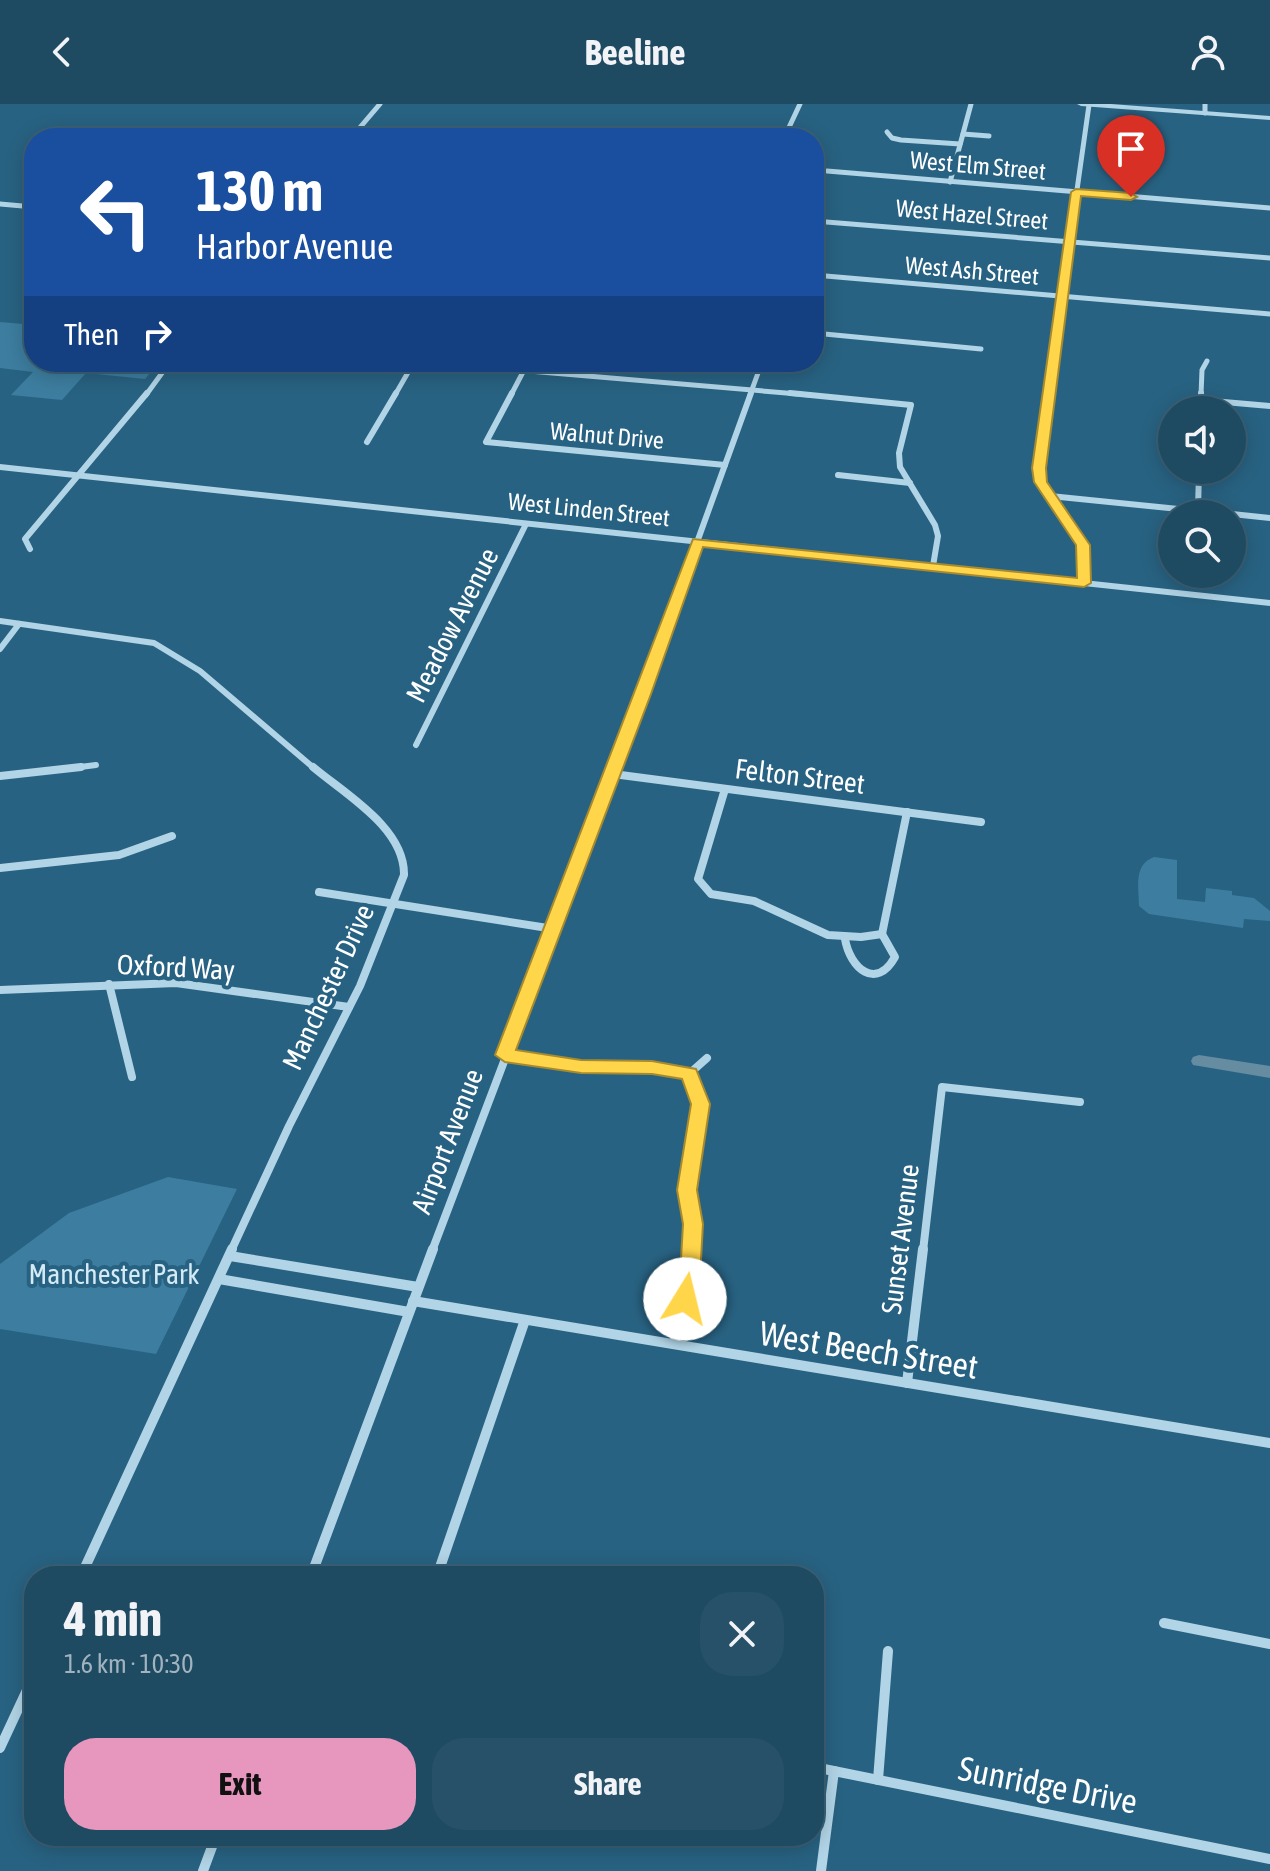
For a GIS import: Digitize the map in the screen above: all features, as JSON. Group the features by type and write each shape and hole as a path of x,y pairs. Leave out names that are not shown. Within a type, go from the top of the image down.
{"street":[{"path":"360,128 380,104"},
{"path":"789,128 800,104"},
{"path":"950,182 971,104"},
{"path":"1081,104 1205,108 1270,118"},
{"path":"1084,583 1083,545 1041,482 1039,468 1076,192 1094,105"},
{"path":"887,132 892,138 901,140 960,144"},
{"path":"963,134 989,136"},
{"name":"West Elm Street","path":"827,171 1270,208"},
{"path":"0,204 24,206"},
{"name":"West Hazel Street","path":"824,222 1270,258"},
{"name":"West Ash Street","path":"824,276 1270,314"},
{"path":"824,334 981,349"},
{"path":"1201,396 1202,370 1207,361"},
{"path":"30,549 25,539 162,372"},
{"path":"367,442 408,372"},
{"path":"523,372 660,380 911,405 899,453 900,467 935,525 938,536 933,566"},
{"name":"Walnut Drive","path":"523,372 486,442 725,465"},
{"name":"Airport Avenue","path":"315,1566 613,774 758,372"},
{"path":"1246,404 1270,406"},
{"name":"West Linden Street","path":"0,467 1270,603"},
{"path":"838,475 910,483"},
{"path":"1050,496 1158,507"},
{"path":"1246,516 1270,518"},
{"name":"Meadow Avenue","path":"416,745 526,524"},
{"name":"Manchester Drive","path":"0,621 154,643 200,671 393,837 406,861 404,875 349,1007 289,1126 86,1566"},
{"path":"0,649 19,624"},
{"path":"0,776 96,765"},
{"name":"Felton Street","path":"613,774 981,822"},
{"path":"725,789 698,879 711,894 752,900 831,938 882,934"},
{"path":"845,939 846,955 862,972 883,971 892,965 895,957 882,934 907,812"},
{"path":"0,868 119,855 172,836"},
{"path":"319,892 554,929"},
{"name":"Oxford Way","path":"0,990 176,983 349,1007"},
{"path":"109,984 132,1077"},
{"path":"505,1055 581,1067 652,1068 689,1074"},
{"path":"689,1074 707,1058"},
{"path":"674,1344 690,1277 693,1224 687,1190 701,1104 689,1074"},
{"name":"Sunset Avenue","path":"907,1383 942,1087 1080,1102"},
{"path":"230,1256 418,1287"},
{"name":"West Beech Street","path":"219,1279 525,1320 1270,1443"},
{"path":"440,1566 525,1320"},
{"path":"1164,1623 1270,1644"},
{"path":"878,1780 888,1651"},
{"path":"0,1748 24,1696"},
{"name":"Sunridge Drive","path":"824,1769 1270,1859"},
{"path":"821,1871 834,1771"},
{"path":"203,1871 212,1846"}],"green space":[{"path":"0,322 24,324 24,371 0,368"},
{"path":"33,372 151,372 145,379 86,373 62,400 11,395"},
{"path":"1154,857 1177,860 1177,899 1205,902 1206,888 1232,891 1232,895 1254,898 1270,911 1270,921 1244,919 1243,928 1149,914 1139,906 1139,877 1143,865"},
{"name":"Manchester Park","path":"168,1177 237,1189 156,1354 0,1329 0,1264 69,1213"}],"waterway":[{"path":"1199,1061 1270,1072"}],"route":[{"path":"685,1299 690,1277 693,1224 687,1190 701,1104 689,1074 652,1068 581,1067 505,1055 644,694 698,542 1084,583 1083,545 1041,482 1039,468 1053,349 1076,192 1131,197"}]}
